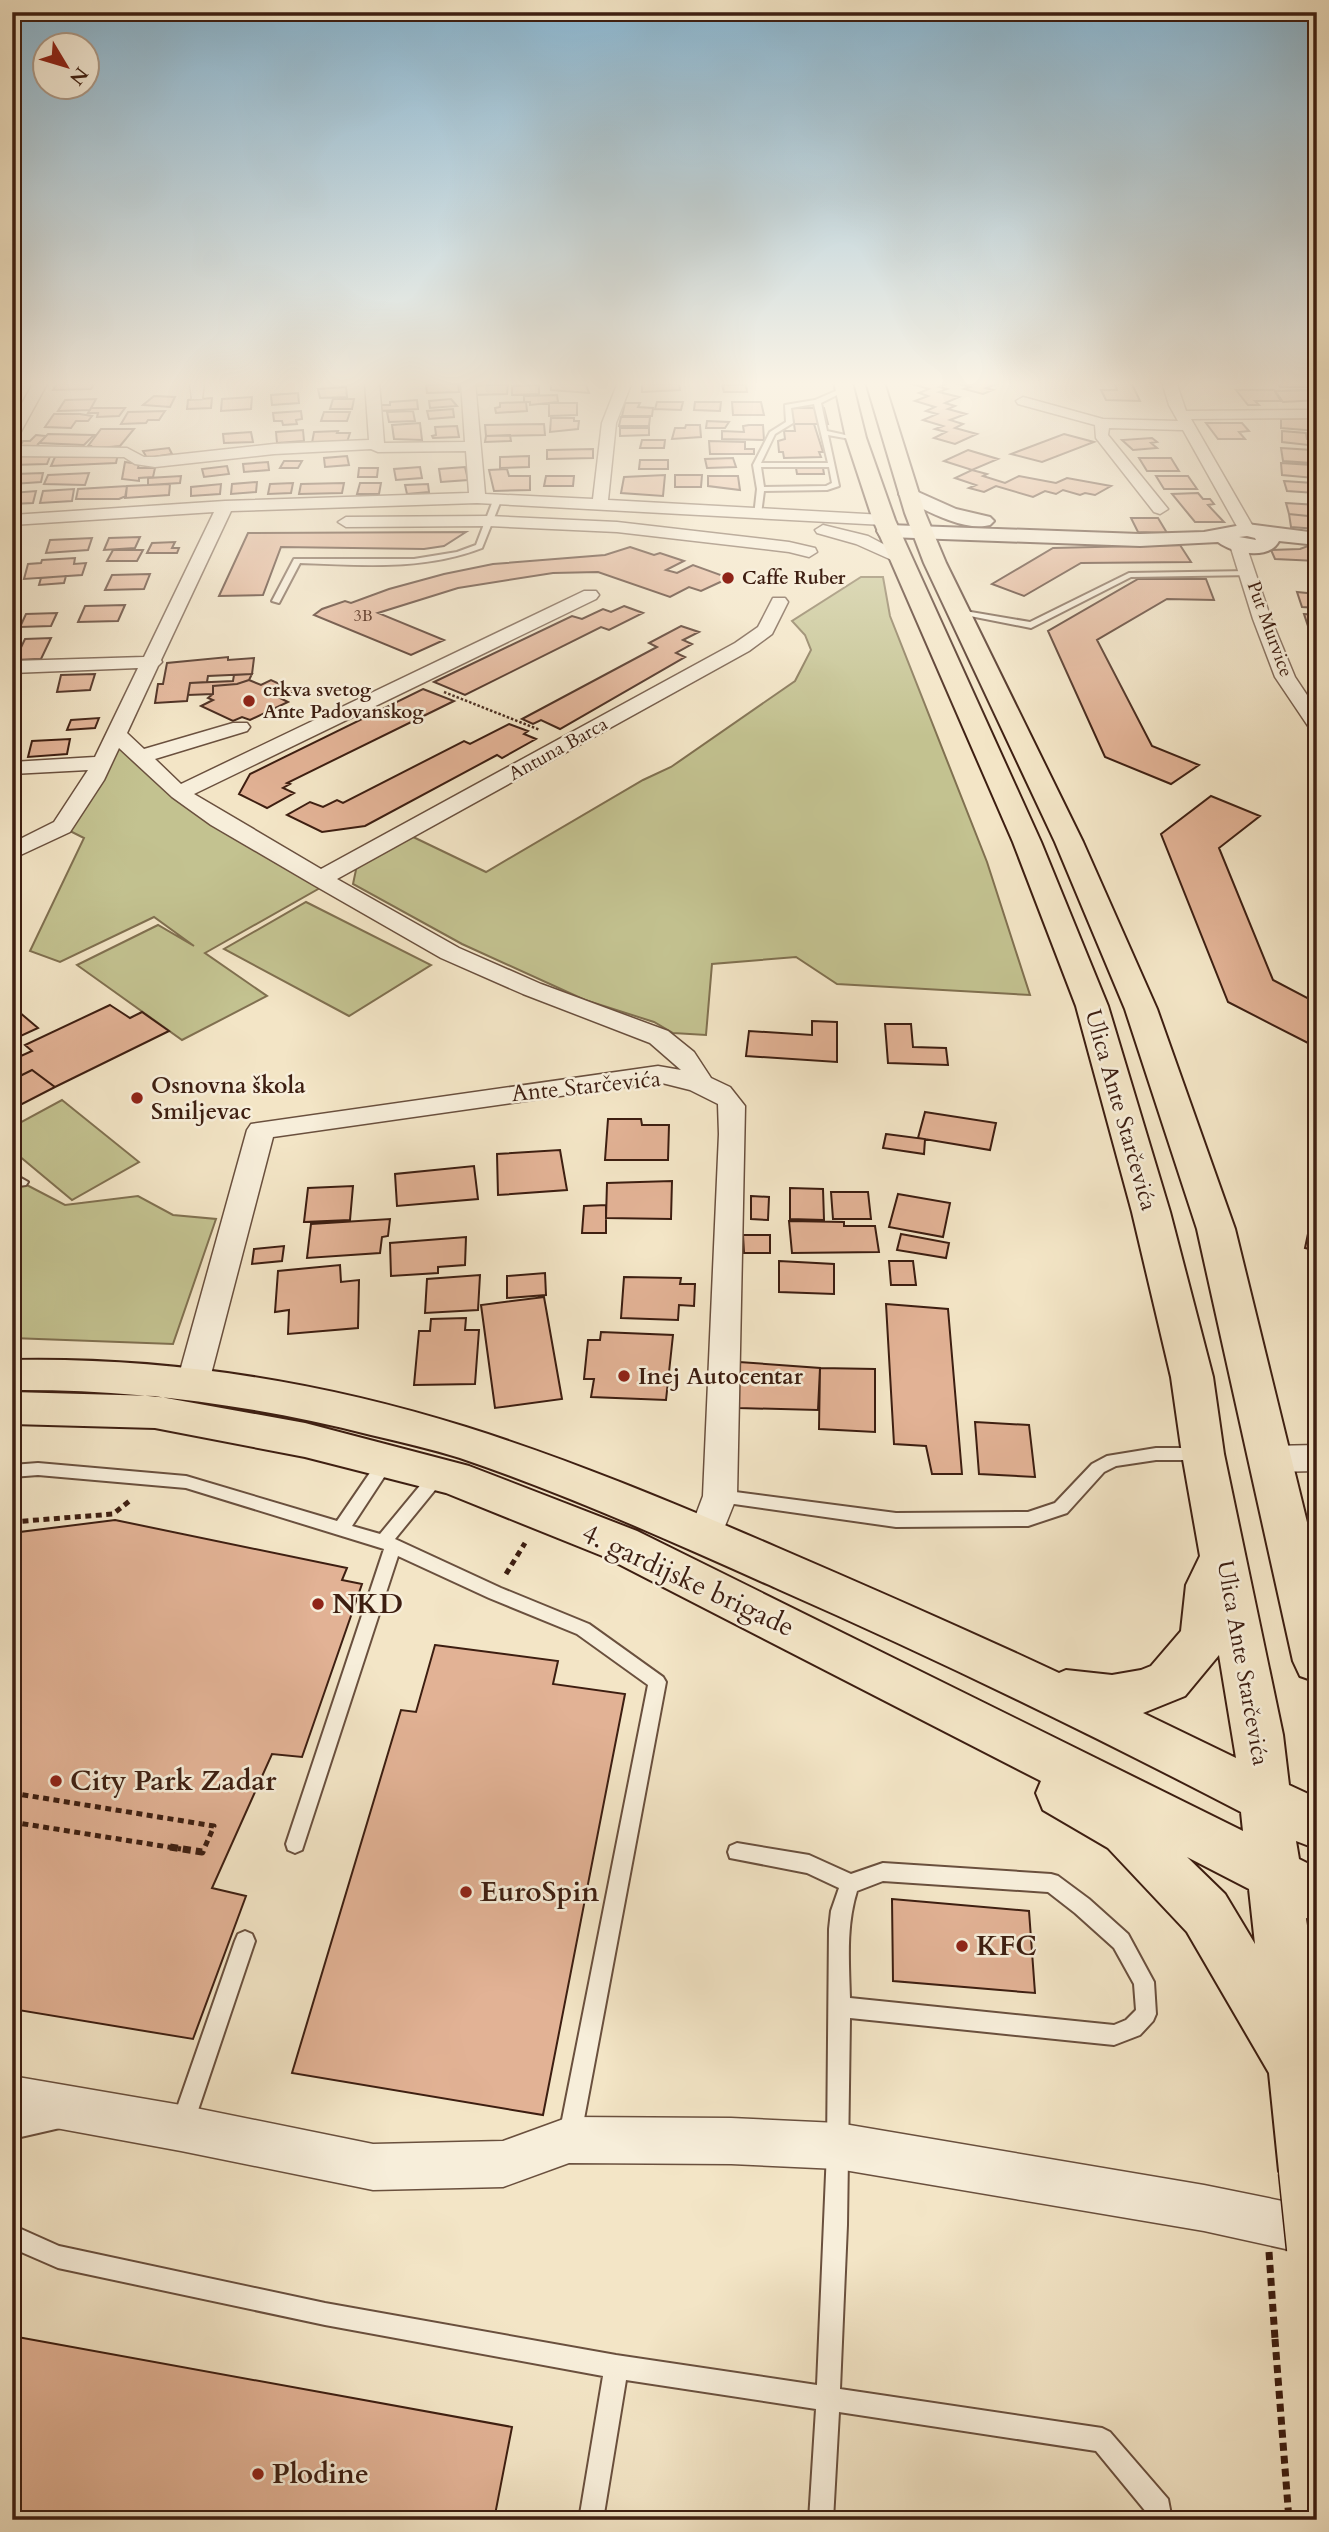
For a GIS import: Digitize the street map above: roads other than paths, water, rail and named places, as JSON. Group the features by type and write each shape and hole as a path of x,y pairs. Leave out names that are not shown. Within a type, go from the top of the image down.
{"main road":[{"name":"Ulica Ante Starčevića","path":"879,500 891,536 1027,842 1092,1006 1151,1212 1185,1352 1258,1735 1265,1799 1296,1885 1297,2067 1317,2248"},
{"name":"Ulica Ante Starčevića","path":"911,500 959,613 1069,842 1141,1009 1216,1229 1317,1661"},
{"path":"922,500 950,513 1012,532"},
{"path":"891,536 958,544 1012,532"},
{"path":"926,539 1012,532 1089,538 1312,539"},
{"name":"4. gardijske brigade","path":"12,1375 193,1381 325,1406 472,1445 712,1516 857,1602 1045,1690 1317,1825"},
{"name":"4. gardijske brigade","path":"12,1408 155,1412 305,1440 438,1474 621,1544 1296,1885"},
{"path":"1045,1690 1112,1696 1143,1691 1168,1681 1198,1648 1205,1630 1209,1585 1223,1556"},
{"path":"989,1730 1027,1773 1126,1831 1198,1904 1206,1913 1297,2067"}],"street":[{"path":"220,515 444,500"},
{"path":"535,500 757,514 891,536"},
{"path":"808,522 862,500"},
{"path":"1153,500 1160,509"},
{"path":"1229,500 1250,539"},
{"path":"12,520 184,504 238,523"},
{"path":"600,504 808,522 862,540 891,536"},
{"path":"12,852 62,827 94,780 153,662 220,515"},
{"path":"327,522 489,521 617,527 789,547 809,552"},
{"name":"Put Murvice","path":"1250,539 1248,570 1262,619 1284,677 1317,724"},
{"path":"179,793 590,594"},
{"name":"Antuna Barca","path":"320,879 742,647 766,630 779,601"},
{"path":"12,667 153,662"},
{"path":"141,757 240,727"},
{"path":"117,735 179,793 219,820 450,953 533,989 659,1037 685,1058 698,1076 697,1082"},
{"path":"12,768 103,762"},
{"name":"Ante Starčevića","path":"193,1381 261,1129 658,1074 697,1082 721,1093 732,1104 733,1134 712,1516"},
{"path":"1270,1459 1317,1458"},
{"path":"12,2098 181,2128 373,2167 503,2164 569,2140 731,2141 838,2146 1204,2208 1317,2232"}],"lane":[{"path":"276,601 297,561 431,562 460,556 479,547 497,500"},
{"path":"757,514 759,500"},
{"path":"959,613 1031,625 1129,575 1248,570"},
{"path":"712,1516 896,1520 1028,1519 1061,1508 1098,1468 1113,1460 1156,1454 1203,1454"},
{"path":"340,1530 387,1461"},
{"path":"12,1471 38,1469 186,1482 388,1544 495,1593 583,1629 657,1682 569,2140"},
{"path":"295,1844 388,1544 438,1474"},
{"path":"737,1852 809,1864 850,1884 883,1872 1051,1883 1121,1941 1144,1982 1146,2014 1133,2028 1114,2035 841,2007"},
{"path":"821,2520 829,2399 838,2146 841,2007 839,1929 841,1911 850,1884"},
{"path":"181,2128 244,1941"},
{"path":"12,2128 96,2112"},
{"path":"12,2235 58,2257 325,2314 616,2367 1102,2440 1159,2508 1160,2520"},
{"path":"591,2520 616,2367"}],"place":[{"name":"Caffe Ruber","path":"728,578"},
{"name":"crkva svetog Ante Padovanskog","path":"249,701"},
{"name":"Osnovna škola Smiljevac","path":"137,1098"},
{"name":"Inej Autocentar","path":"624,1376"},
{"name":"NKD","path":"318,1604"},
{"name":"City Park Zadar","path":"56,1781"},
{"name":"EuroSpin","path":"466,1892"},
{"name":"KFC","path":"962,1946"},
{"name":"Plodine","path":"258,2474"}]}
